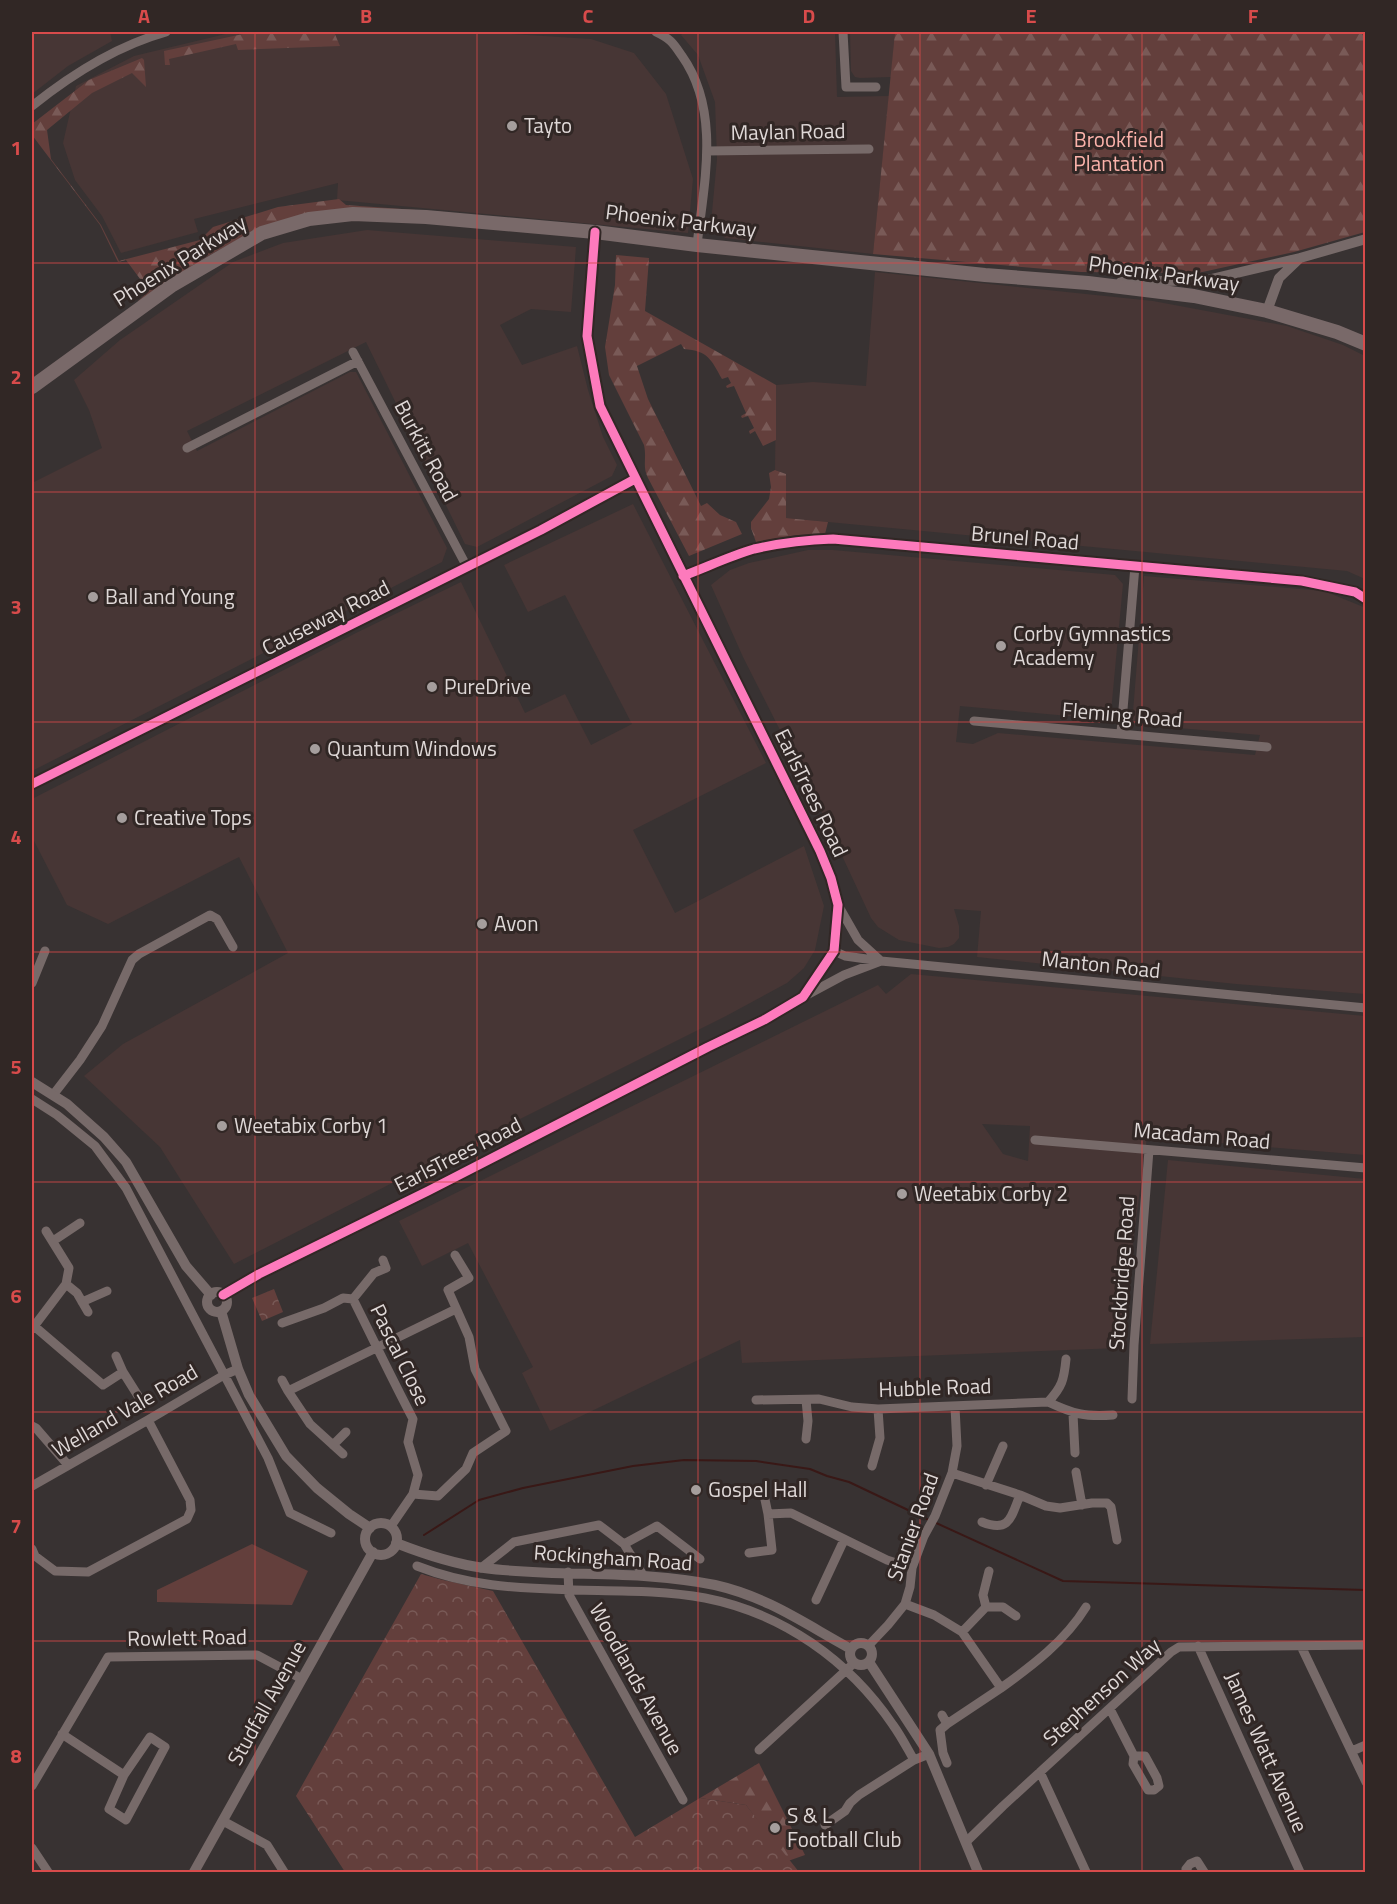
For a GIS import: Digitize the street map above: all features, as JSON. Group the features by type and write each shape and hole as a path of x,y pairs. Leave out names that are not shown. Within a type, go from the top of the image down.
{"main road":[{"name":"Phoenix Parkway","path":"32,387 171,286 262,233 309,219 353,214 426,217 595,232 697,245 986,275 1088,283 1194,296 1268,311 1337,332 1365,344"}],"street":[{"path":"32,106 61,83 114,51 166,32"},
{"path":"656,32 672,35 692,70 704,106 707,151 697,245"},
{"path":"843,32 846,87 876,87"},
{"name":"Maylan Road","path":"707,151 869,149"},
{"name":"EarlsTrees Road","path":"217,1295 428,1191 764,1020 803,997 834,951 838,905 831,878 820,851 600,406 587,336 595,232"},
{"path":"1088,283 1207,280 1300,258 1365,239"},
{"path":"1268,311 1279,278 1300,258"},
{"name":"Burkitt Road","path":"353,352 467,567"},
{"path":"187,448 358,361"},
{"name":"Causeway Road","path":"32,784 541,530 635,479"},
{"name":"Brunel Road","path":"683,576 754,549 833,538 1302,581 1355,592 1365,599"},
{"path":"1121,733 1135,566"},
{"name":"Fleming Road","path":"974,721 1267,747"},
{"path":"803,997 844,975 880,961 858,940 838,905"},
{"path":"53,1095 102,1026 132,960 139,954 210,915 217,919 233,947"},
{"path":"32,983 45,951"},
{"name":"Manton Road","path":"834,951 845,956 880,961 1365,1008"},
{"path":"32,1082 67,1104 104,1137 126,1162 186,1266 217,1295 226,1304 221,1311 215,1312 208,1307 207,1300 217,1295"},
{"path":"32,1099 57,1114 95,1146 121,1180 165,1258 268,1458 290,1513 331,1533"},
{"name":"Macadam Road","path":"1035,1140 1365,1168"},
{"name":"Stockbridge Road","path":"1132,1399 1149,1150"},
{"path":"53,1241 80,1223"},
{"path":"46,1231 69,1268 66,1284 33,1327 103,1384 123,1372"},
{"path":"391,1526 414,1494 438,1496 466,1469 473,1453 506,1431 475,1369 469,1337 448,1290 469,1278 455,1255"},
{"name":"Pascal Close","path":"353,1299 374,1273 386,1268"},
{"path":"66,1284 77,1293 88,1312"},
{"path":"82,1302 107,1291"},
{"name":"Pascal Close","path":"282,1323 324,1308 342,1298 353,1299"},
{"name":"Pascal Close","path":"353,1299 413,1419 408,1442 418,1474 414,1494"},
{"path":"288,1391 456,1309"},
{"path":"221,1311 238,1369 249,1395 286,1455 317,1488 348,1514 370,1528"},
{"path":"116,1356 140,1399"},
{"path":"1048,1402 1064,1379 1066,1359"},
{"name":"Welland Vale Road","path":"32,1486 224,1374 238,1369"},
{"path":"282,1380 310,1424 344,1454"},
{"name":"Hubble Road","path":"756,1400 819,1400 852,1407 878,1409 1048,1402 1073,1414 1113,1415"},
{"path":"806,1400 808,1421 806,1439"},
{"name":"Stanier Road","path":"869,1645 904,1604 910,1587 912,1568 952,1473 957,1446 955,1407"},
{"path":"872,1466 880,1438 878,1409"},
{"path":"1073,1414 1074,1453"},
{"path":"32,1549 35,1556 55,1571 88,1572 187,1519 191,1510 190,1500 148,1420"},
{"path":"32,1426 68,1465"},
{"path":"333,1445 346,1432"},
{"path":"986,1485 1004,1446"},
{"path":"1076,1472 1082,1505"},
{"path":"952,1473 1046,1506 1060,1508 1107,1503 1111,1507 1117,1540"},
{"path":"749,1553 772,1550 768,1514 762,1490"},
{"path":"982,1522 999,1527 1005,1525 1020,1495"},
{"path":"768,1514 791,1513 887,1560 912,1568"},
{"path":"380,1523 391,1526 397,1536 396,1543 390,1552 385,1554 373,1552 366,1544 366,1533 370,1528 380,1523"},
{"path":"481,1568 514,1542 599,1525 624,1544 643,1575"},
{"path":"624,1544 657,1526 700,1559"},
{"path":"816,1600 844,1540"},
{"name":"Rockingham Road","path":"396,1543 426,1555 481,1568 508,1571 643,1575 716,1585 766,1601 850,1649"},
{"name":"Studfall Avenue","path":"194,1872 373,1552"},
{"path":"417,1566 442,1576 483,1584 648,1592 704,1598 752,1612 773,1621 851,1667 895,1726 914,1760"},
{"path":"986,1606 983,1595 989,1571"},
{"name":"Woodlands Avenue","path":"568,1572 567,1589 571,1599 683,1800"},
{"path":"904,1604 934,1615 962,1632 1001,1688"},
{"path":"962,1632 986,1606"},
{"path":"986,1606 1003,1607 1016,1616"},
{"path":"947,1763 943,1753 940,1730 1029,1668 1076,1623 1086,1607"},
{"path":"773,1621 780,1608"},
{"path":"759,1750 851,1667 869,1662 873,1653 869,1645 859,1642 850,1649 851,1667"},
{"name":"Stephenson Way","path":"966,1842 1179,1647 1365,1645"},
{"name":"James Watt Avenue","path":"1198,1646 1300,1872"},
{"path":"1301,1646 1365,1782"},
{"name":"Rowlett Road","path":"32,1786 108,1657 257,1655 302,1679"},
{"path":"869,1662 929,1754 978,1872"},
{"path":"1110,1709 1134,1756"},
{"path":"942,1714 947,1724"},
{"path":"62,1734 124,1775"},
{"path":"150,1737 165,1747 126,1820 109,1809 124,1775 150,1737"},
{"path":"1352,1751 1365,1745"},
{"path":"825,1825 845,1811 854,1799 914,1760 929,1754"},
{"path":"1040,1772 1086,1872"},
{"path":"223,1821 267,1845 284,1872"},
{"path":"32,1848 48,1872"},
{"path":"1188,1872 1186,1869 1190,1864 1197,1861 1204,1872"}],"shaded area":[{"path":"32,32 110,32 112,41 68,66 32,94"},
{"path":"234,32 478,32 591,39 634,53 666,94 693,179 688,233 337,200 338,183 194,219 198,232 121,253 102,216 75,180 63,143 76,86 134,56"},
{"path":"684,32 835,32 837,97 889,96 873,254 725,238 711,223 717,159 715,102 698,55 681,35"},
{"path":"850,32 895,32 891,77 855,77 851,71"},
{"path":"367,230 576,247 571,312 531,309 500,325 522,365 577,346 603,437 617,465 612,476 477,547 465,544 366,342 187,431 197,451 350,372 356,372 447,548 442,562 32,771 32,483 102,448 89,410 74,380 120,340 233,262 283,243"},
{"path":"875,272 1153,301 1287,326 1343,345 1365,356 1365,579 1347,571 786,518 786,474 775,470 776,385 813,382 866,386"},
{"path":"633,504 766,763 633,830 675,913 804,846 824,906 815,950 804,968 787,983 726,1016 234,1264 160,1147 84,1076 123,1044 288,953 239,857 108,924 67,905 32,837 32,799 358,632 461,582 525,713 565,694 591,745 632,724 565,595 528,612 504,565"},
{"path":"808,550 833,550 1115,575 1123,584 1111,712 1102,719 960,706 956,742 973,744 998,733 1255,755 1260,735 1132,724 1144,576 1324,591 1366,608 1365,994 1236,984 977,957 981,911 954,909 959,926 959,938 948,947 939,948 899,940 878,927 871,918 825,819 743,657 711,585 730,570 749,563"},
{"path":"911,974 1365,1016 1365,1155 1147,1137 1119,1348 742,1363 740,1340 550,1431 522,1373 533,1367 468,1243 422,1266 399,1221 878,985 886,994","holes":["982,1124 1030,1126 1028,1161 1003,1154"]},
{"path":"1168,1160 1365,1179 1365,1337 1150,1344"}],"green space":[{"path":"334,32 340,46 238,50 236,44 169,59 170,65 165,65 164,51 243,34"},
{"name":"Brookfield Plantation","path":"895,32 1365,32 1365,232 1294,252 1198,273 1081,272 873,254"},
{"path":"142,58 146,87 132,73 92,93 47,130 51,159 101,225 119,261 200,240 213,227 278,207 339,199 346,205 444,212 384,213 250,233 199,261 140,303 138,301 149,291 126,260 118,262 100,225 32,135 32,124 89,80"},
{"path":"616,255 649,258 645,311 776,385 776,440 763,446 755,431 750,434 749,431 754,428 748,416 742,418 741,416 746,413 734,386 727,388 726,386 731,383 728,377 722,379 704,354 684,349 681,344 637,366 648,399 701,506 707,503 720,515 736,522 742,534 689,556 648,478 645,470 644,445 609,375 605,347 615,285"},
{"path":"775,470 786,474 786,518 828,522 825,534 797,535 756,542 751,522 769,499 771,487 769,473"},
{"path":"274,1289 283,1312 262,1321 252,1298"},
{"path":"252,1544 308,1571 292,1605 157,1602 157,1590"},
{"path":"421,1574 493,1591 635,1837 700,1798 746,1805 799,1872 345,1872 296,1796"},
{"path":"759,1763 805,1855 788,1861 746,1805 700,1798"}],"waterway":[{"path":"424,1535 479,1500 523,1488 633,1466 684,1460 756,1461 810,1469 849,1482 929,1520"},
{"path":"934,1522 1063,1581 1366,1590"}],"cycle path":[{"path":"223,1295 259,1274 764,1020 803,997 834,951 838,905 831,878 820,851 600,406 587,336 595,232"},
{"path":"32,784 541,530 635,479"},
{"path":"683,576 754,549 793,542 833,539 1302,581 1355,592 1366,599"}],"place":[{"name":"Tayto","path":"512,126"},
{"name":"Ball and Young","path":"93,597"},
{"name":"Corby Gymnastics Academy","path":"1001,646"},
{"name":"PureDrive","path":"432,687"},
{"name":"Quantum Windows","path":"315,749"},
{"name":"Creative Tops","path":"122,818"},
{"name":"Avon","path":"482,924"},
{"name":"Weetabix Corby 1","path":"222,1126"},
{"name":"Weetabix Corby 2","path":"902,1194"},
{"name":"Gospel Hall","path":"696,1490"},
{"name":"S & L Football Club","path":"775,1828"}]}
